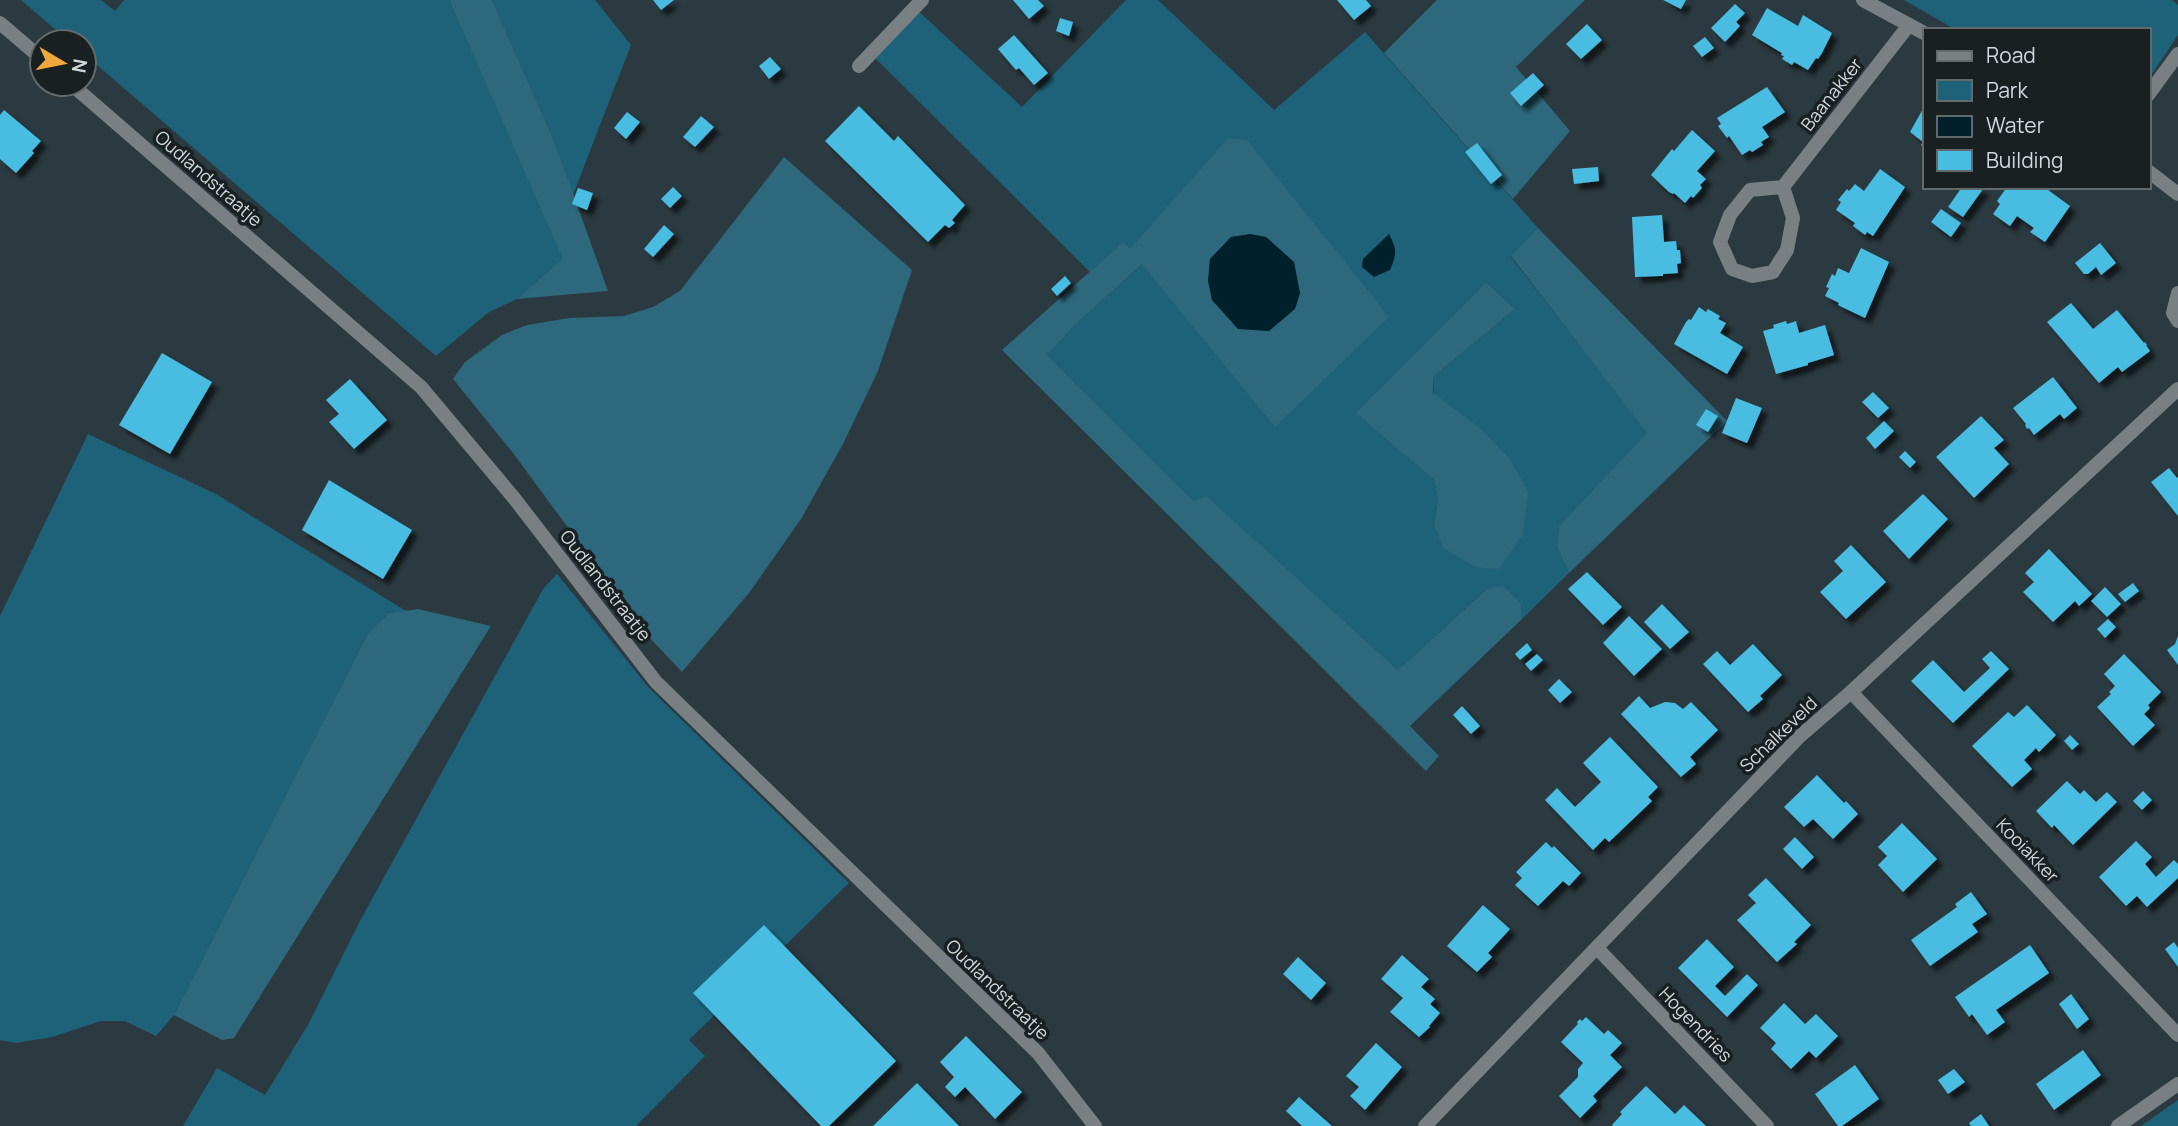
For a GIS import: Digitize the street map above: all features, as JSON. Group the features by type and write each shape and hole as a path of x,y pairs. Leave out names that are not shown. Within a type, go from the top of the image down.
{"street":[{"path":"859,66 922,0"},
{"path":"1863,0 1923,32"},
{"path":"0,23 28,47"},
{"name":"Baanakker","path":"1783,187 1909,25"},
{"path":"2150,92 2178,54"},
{"name":"Oudlandstraatje","path":"87,98 421,387 514,498 656,682 1038,1053 1095,1126"},
{"path":"2150,173 2178,194"},
{"path":"1783,187 1793,218 1787,250 1773,272 1752,276 1732,269 1720,242 1730,215 1750,190 1783,187"},
{"path":"2178,293 2173,313 2178,321"},
{"name":"Schalkeveld","path":"1425,1126 1800,736 2178,389"},
{"name":"Kooiakker","path":"1850,692 2178,1035"},
{"name":"Hogendries","path":"1597,948 1767,1126"},
{"path":"2118,1126 2178,1084"}],"green space":[{"path":"21,0 101,0 115,11 124,0 449,0 564,259 517,299 489,312 436,356 98,66 98,28 54,28"},
{"path":"492,0 595,0 631,45 573,195 555,143"},
{"path":"1126,0 1158,0 1274,110 1365,32 1538,228 1511,257 1648,433 1559,526 1557,547 1569,573 1522,619 1521,604 1487,589 1398,670 1306,587 1193,502 1047,355 1075,325 1142,264 1228,139 1130,250 1123,242 1090,272 873,56 916,9 1022,107","holes":["1486,282 1515,309 1433,377 1443,548 1434,525 1438,499 1434,480 1357,413"]},
{"path":"1904,0 2172,0 2178,5 2178,35 2150,77 2150,28 1953,28"},
{"path":"88,434 216,494 406,611 389,613 368,633 174,1015 156,1036 125,1021 101,1021 52,1037 16,1043 0,1040 0,616"},
{"path":"557,574 649,688 849,883 689,1040 705,1056 636,1126 183,1126 217,1068 265,1095 308,1025 361,919 543,589"},
{"path":"2178,1100 2178,1126 2141,1126"}],"shaded area":[{"path":"449,0 492,0 555,143 608,291 517,299 563,259"},
{"path":"1437,0 1585,0 1516,67 1570,131 1513,199 1384,53"},
{"path":"1228,138 1247,140 1389,317 1275,427 1142,264 1075,325 1047,355 1193,501 1206,496 1398,670 1487,589 1503,586 1521,604 1522,619 1410,726 1439,756 1426,771 1002,350 1123,242 1130,249","holes":["1250,234 1266,237 1269,331 1238,329 1212,300 1208,281 1210,259 1231,237"]},
{"path":"784,157 912,270 878,371 843,444 801,519 749,593 682,672 648,636 513,453 453,379 465,362 502,335 527,325 569,318 624,316 653,307 680,291"},
{"path":"1538,228 1727,421 1569,573 1557,547 1559,526 1647,433 1511,256"},
{"path":"1486,282 1515,309 1433,377 1433,393 1480,428 1509,458 1528,491 1523,534 1499,569 1475,567 1443,548 1434,525 1438,499 1434,480 1356,413"},
{"path":"418,609 491,626 234,1038 222,1040 174,1015 368,633 389,613"}],"water":[{"path":"1250,234 1266,237 1294,262 1300,293 1295,309 1269,331 1238,329 1212,300 1208,281 1210,259 1231,237"},
{"path":"1389,234 1395,252 1390,270 1374,277 1362,267 1363,259"}],"building":[{"path":"653,0 674,0 661,10"},
{"path":"1013,0 1038,0 1044,6 1029,19"},
{"path":"1337,0 1366,0 1371,6 1354,20"},
{"path":"1663,0 1686,0 1681,9"},
{"path":"1735,4 1745,13 1736,22 1740,26 1725,42 1711,28"},
{"path":"1767,8 1798,26 1803,15 1832,33 1822,53 1808,70 1782,59 1782,53 1752,35"},
{"path":"1060,18 1073,22 1069,36 1056,31"},
{"path":"1587,24 1602,40 1581,59 1566,44"},
{"path":"1014,35 1048,73 1034,85 1019,68 1016,70 998,49"},
{"path":"1705,37 1714,48 1702,57 1693,46"},
{"path":"770,57 781,69 769,79 759,66"},
{"path":"1533,73 1544,85 1521,106 1510,93"},
{"path":"1767,87 1785,112 1762,127 1769,137 1761,142 1763,145 1742,155 1718,126 1721,124 1717,118"},
{"path":"859,106 894,141 898,136 965,205 952,220 955,223 949,228 945,225 928,242 825,141"},
{"path":"1923,109 1923,142 1910,132"},
{"path":"4,110 41,141 16,173 0,159 0,115"},
{"path":"627,112 640,122 626,139 614,128"},
{"path":"701,116 714,127 695,147 683,137"},
{"path":"1692,130 1715,151 1697,171 1706,179 1700,185 1702,188 1685,203 1651,175"},
{"path":"1477,143 1502,175 1491,184 1465,152"},
{"path":"1598,167 1599,181 1574,184 1572,169"},
{"path":"1880,169 1905,187 1873,236 1867,232 1865,235 1853,226 1855,223 1836,210 1841,202 1838,200 1855,184 1864,191"},
{"path":"673,187 682,196 670,208 661,199"},
{"path":"578,188 593,193 587,210 572,204"},
{"path":"1961,189 1983,189 1963,217 1948,207"},
{"path":"2006,189 2047,189 2070,206 2045,242 2030,232 2034,228 2017,216 2010,226 1993,214 2000,204 1997,201"},
{"path":"1941,209 1961,223 1951,237 1931,222"},
{"path":"1662,215 1664,242 1676,241 1677,250 1680,250 1681,263 1677,264 1678,273 1635,277 1632,217"},
{"path":"664,225 674,234 653,257 644,249"},
{"path":"2100,243 2116,263 2101,275 2096,267 2084,274 2075,263"},
{"path":"1861,248 1889,262 1865,318 1825,296 1832,274 1835,276 1838,268 1849,273"},
{"path":"1065,276 1071,283 1057,296 1051,289"},
{"path":"2071,303 2093,329 2117,310 2150,351 2122,372 2118,367 2099,383 2047,322"},
{"path":"1699,307 1720,316 1718,319 1726,323 1720,333 1743,347 1727,374 1674,344 1686,322 1691,320"},
{"path":"1786,321 1787,324 1796,321 1799,333 1825,325 1834,355 1776,374 1763,331"},
{"path":"162,353 212,382 170,454 119,425"},
{"path":"2053,377 2077,408 2064,419 2060,414 2034,435 2013,408"},
{"path":"350,379 387,420 354,449 329,422 339,414 326,400"},
{"path":"1873,392 1889,408 1878,418 1862,402"},
{"path":"1736,398 1762,408 1747,443 1722,433"},
{"path":"1706,409 1718,416 1708,432 1696,425"},
{"path":"1981,416 2004,440 1994,448 2009,464 1974,498 1936,457"},
{"path":"1884,421 1894,431 1875,449 1866,438"},
{"path":"1905,451 1916,462 1910,468 1899,457"},
{"path":"2169,468 2178,477 2178,516 2151,482"},
{"path":"329,480 412,530 383,579 302,530"},
{"path":"1923,494 1948,519 1909,559 1883,531"},
{"path":"1851,545 1886,582 1846,619 1820,592 1843,571 1834,561"},
{"path":"2049,549 2092,594 2079,606 2075,601 2053,622 2023,592 2034,582 2025,573"},
{"path":"1587,572 1622,607 1603,625 1568,589"},
{"path":"2133,583 2139,591 2125,602 2118,594"},
{"path":"2105,587 2121,604 2107,617 2091,601"},
{"path":"1662,604 1689,632 1670,649 1644,622"},
{"path":"1629,616 1662,649 1634,676 1603,643"},
{"path":"2108,619 2116,627 2105,638 2097,629"},
{"path":"2178,636 2178,665 2167,650 2175,644"},
{"path":"1527,643 1532,650 1520,660 1515,654"},
{"path":"1753,644 1782,675 1760,696 1763,699 1748,712 1703,664 1717,651 1730,665"},
{"path":"1991,651 2009,669 1953,723 1911,681 1933,660 1964,692 1990,668 1982,659"},
{"path":"1537,654 1543,660 1531,671 1525,664"},
{"path":"2124,654 2161,692 2148,705 2150,708 2144,714 2155,725 2133,746 2097,707 2111,694 2109,692 2115,686 2104,674"},
{"path":"1559,679 1572,692 1560,703 1548,690"},
{"path":"1639,696 1650,708 1665,702 1675,703 1683,709 1691,702 1718,730 1690,757 1696,764 1681,777 1621,714"},
{"path":"2027,705 2056,735 2039,752 2036,748 2024,760 2032,769 2012,787 1972,746 2008,712 2014,717"},
{"path":"1462,706 1480,726 1471,734 1453,715"},
{"path":"2070,735 2079,744 2072,750 2064,741"},
{"path":"1610,737 1658,787 1648,797 1652,801 1609,842 1605,838 1593,850 1545,800 1557,788 1575,807 1601,782 1583,763"},
{"path":"1817,775 1858,814 1833,839 1813,819 1804,827 1784,807"},
{"path":"2067,781 2080,794 2084,790 2096,802 2107,792 2117,802 2073,845 2036,811"},
{"path":"2143,791 2152,800 2142,810 2133,801"},
{"path":"1902,823 1937,859 1903,892 1878,865 1887,856 1878,847"},
{"path":"1795,837 1814,857 1802,869 1783,849"},
{"path":"2136,841 2152,857 2145,864 2156,877 2174,860 2178,864 2178,878 2147,907 2137,896 2126,906 2099,877"},
{"path":"1546,842 1552,848 1554,846 1581,873 1569,886 1563,881 1538,906 1515,885 1522,878 1516,872"},
{"path":"1766,878 1811,925 1794,942 1797,944 1777,962 1737,920 1756,903 1748,895"},
{"path":"1971,892 1987,914 1972,924 1978,932 1930,966 1911,940 1957,907 1955,904"},
{"path":"1483,905 1510,929 1488,953 1492,957 1477,972 1447,946"},
{"path":"764,925 896,1061 829,1126 821,1126 693,993"},
{"path":"1707,939 1734,967 1715,986 1725,996 1747,974 1758,985 1727,1017 1678,968"},
{"path":"2174,942 2178,948 2178,967 2165,949"},
{"path":"2030,945 2049,973 1996,1010 2005,1022 1987,1035 1972,1014 1969,1017 1955,997"},
{"path":"1402,955 1429,979 1421,987 1435,999 1430,1004 1440,1013 1419,1037 1390,1012 1403,998 1381,979"},
{"path":"1298,957 1326,983 1311,1000 1283,974"},
{"path":"2071,994 2089,1019 2077,1029 2059,1004"},
{"path":"1784,1003 1805,1024 1816,1014 1838,1036 1816,1058 1809,1051 1791,1069 1771,1049 1776,1043 1760,1028"},
{"path":"1586,1017 1604,1034 1608,1030 1622,1043 1610,1055 1622,1067 1593,1096 1597,1101 1580,1118 1559,1096 1578,1077 1578,1069 1583,1063 1561,1042 1580,1019 1582,1021"},
{"path":"966,1036 1022,1092 995,1119 965,1087 955,1097 945,1087 954,1077 940,1062"},
{"path":"1376,1043 1402,1067 1365,1110 1350,1096 1359,1087 1346,1076"},
{"path":"2083,1050 2101,1075 2054,1110 2036,1084"},
{"path":"1855,1065 1879,1099 1842,1126 1838,1126 1815,1094"},
{"path":"1954,1069 1965,1082 1948,1094 1938,1080"},
{"path":"917,1083 959,1126 873,1126"},
{"path":"1646,1086 1675,1114 1684,1105 1706,1126 1613,1126 1622,1114 1620,1112"},
{"path":"1299,1097 1332,1126 1302,1126 1286,1111"},
{"path":"1981,1114 1989,1126 1971,1126 1969,1123"}]}
